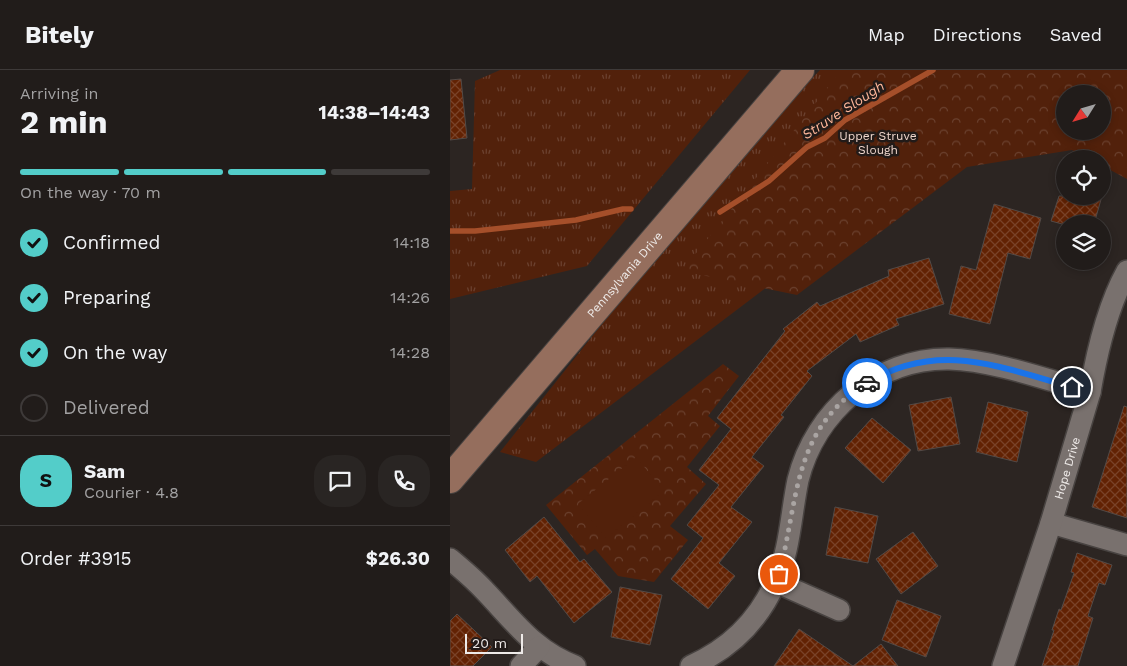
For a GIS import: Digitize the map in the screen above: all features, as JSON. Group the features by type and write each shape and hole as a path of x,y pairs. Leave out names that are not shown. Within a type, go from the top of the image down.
{"street":[{"name":"Pennsylvania Drive","path":"450,479 800,70"},
{"name":"Hope Drive","path":"1003,666 1052,523 1090,392 1108,317 1119,286 1127,271"},
{"path":"691,666 719,651 740,634 762,608 776,582 784,555 799,478 812,442 829,416 857,390 892,371 906,366 948,359 981,363 1090,392"},
{"path":"1052,523 1127,545"},
{"path":"450,559 483,589 525,635 539,647 575,666"},
{"path":"776,582 838,610"},
{"path":"521,666 539,647"}],"green space":[{"path":"500,70 750,70 587,266 450,299 450,191 472,189 475,81"},
{"name":"Upper Struve Slough","path":"820,70 1127,70 1111,85 1056,85 1056,99 895,190 536,462 500,452 723,172"},
{"name":"Upper Struve Slough","path":"842,70 1127,70 1127,179 1111,170 1111,150 1056,150 1056,153 967,167 797,295 682,271"},
{"path":"723,364 739,376 708,416 720,426 687,467 706,484 670,526 688,540 654,582 618,576 595,549 587,555 546,505"},
{"path":"636,457 664,491 606,538 578,504"}],"building":[{"path":"461,79 467,138 450,140 450,80"},
{"path":"994,204 1041,218 1030,259 1008,253 990,324 949,314 961,266 976,270"},
{"path":"1056,205 1099,205 1097,215 1056,215 1056,222 1051,221"},
{"path":"929,258 944,304 896,319 899,325 860,342 856,334 807,371 812,376 781,415 784,417 752,457 764,466 731,507 752,522 719,563 735,576 708,609 671,579 703,538 687,525 719,485 699,470 731,429 717,418 785,331 783,329 817,302 820,306 889,276 888,270"},
{"path":"951,397 960,444 918,451 909,405"},
{"path":"988,402 1028,412 1017,462 976,452"},
{"path":"1124,406 1127,407 1127,518 1092,507"},
{"path":"872,418 911,450 883,483 845,448"},
{"path":"835,507 878,516 868,563 826,555"},
{"path":"544,517 580,562 584,559 612,592 574,623 537,576 530,582 505,550"},
{"path":"913,532 938,566 901,594 876,559"},
{"path":"1077,553 1112,565 1105,585 1099,583 1088,616 1093,618 1078,666 1042,666 1059,609 1061,610 1074,573 1071,572"},
{"path":"620,587 662,595 650,645 611,637"},
{"path":"897,600 941,616 926,657 882,640"},
{"path":"457,614 492,647 473,666 450,666 450,621"},
{"path":"799,629 853,666 774,666"},
{"path":"881,644 898,666 853,666"}],"waterway":[{"name":"Struve Slough","path":"720,212 769,181 807,147 825,138 845,120 933,70"},
{"name":"Struve Slough","path":"450,231 475,231 576,220 623,209 631,209"}],"way so far":[{"path":"779,574 799,478 812,442 835,409 867,383"}],"route":[{"path":"867,383 906,366 948,359 981,363 1072,387"}]}
